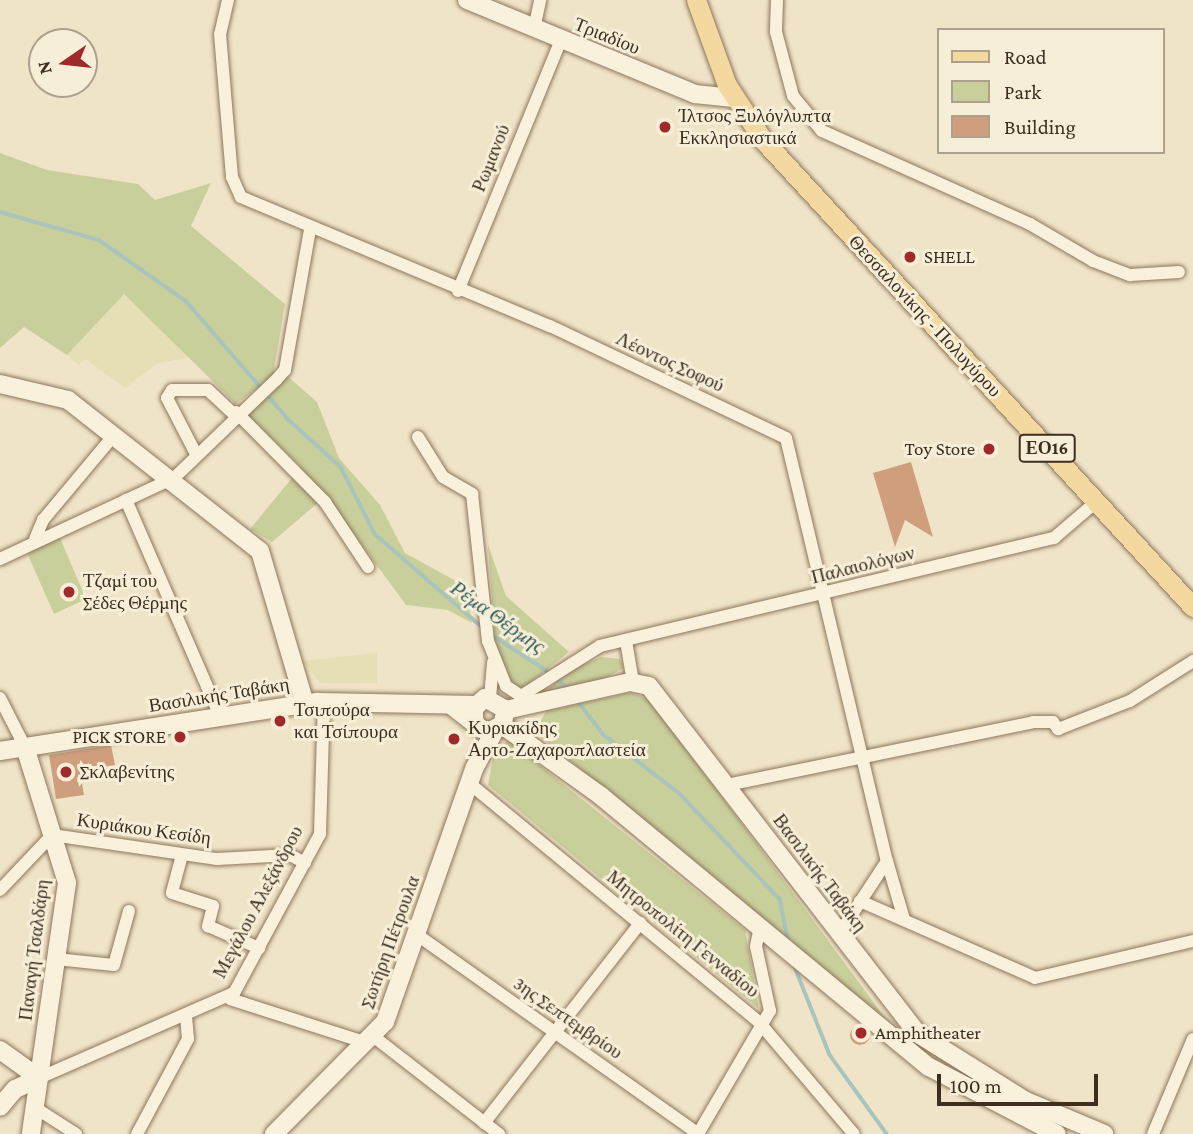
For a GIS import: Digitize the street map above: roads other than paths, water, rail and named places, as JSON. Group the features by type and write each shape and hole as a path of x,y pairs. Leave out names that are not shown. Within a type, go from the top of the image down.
{"main road":[{"name":"Τριαδίου","path":"467,0 695,94 734,98"},
{"name":"Θεσσαλονίκης - Πολυγύρου","path":"696,0 734,98 763,140 1193,607"},
{"path":"0,384 58,394 174,478 267,562 305,704"},
{"path":"501,722 564,700 633,682"},
{"name":"Βασιλικής Ταβάκη","path":"633,682 655,692 916,1033 951,1060 1104,1134"},
{"name":"Βασιλικής Ταβάκη","path":"0,751 324,702 445,704 480,712 501,722"},
{"path":"480,712 501,722 545,752 944,1076 1057,1134"},
{"name":"Σωτήρη Πέτρουλα","path":"472,775 480,712"},
{"name":"Σωτήρη Πέτρουλα","path":"274,1134 370,1040 388,1015 472,775 501,722"},
{"name":"Παναγή Τσαλδάρη","path":"25,747 67,883 30,1134"},
{"path":"0,1050 38,1078 15,1090 0,1107"},
{"path":"944,1076 951,1060"}],"street":[{"name":"Λέοντος Σοφού","path":"228,0 220,34 234,189 310,230 550,326 786,438 887,861 904,919"},
{"path":"534,29 540,0"},
{"path":"777,0 776,32 793,96 822,131 1030,224 1093,261 1130,275 1179,272"},
{"name":"Ρωμανού","path":"458,291 561,40"},
{"path":"0,559 36,539 174,478 235,413 276,380 285,370 310,230"},
{"path":"195,454 167,398 172,390 208,390 235,413 325,502 368,568"},
{"path":"36,539 43,520 114,435"},
{"path":"418,437 443,477 472,494 480,532 483,617 494,654 480,712"},
{"path":"126,500 220,716"},
{"name":"Παλαιολόγων","path":"494,654 510,691 521,696 583,653 1054,538 1096,502"},
{"path":"626,641 633,682"},
{"path":"727,785 862,753 1034,722 1052,722 1058,729 1130,701 1193,661"},
{"name":"Παναγή Τσαλδάρη","path":"0,698 25,747"},
{"name":"Μεγάλου Αλεξάνδρου","path":"38,1078 230,999 305,863 324,810 324,702"},
{"name":"Μητροπολίτη Γενναδίου","path":"472,775 640,923 764,1026 854,1134"},
{"name":"Κυριάκου Κεσίδη","path":"0,891 52,835 182,855 290,855 305,863"},
{"path":"182,855 172,893 213,906 208,926 259,948"},
{"path":"839,934 887,861"},
{"path":"860,901 1044,979 1193,941"},
{"path":"56,959 114,965 129,911"},
{"path":"484,1123 640,923"},
{"path":"698,1134 764,1026 769,1004 756,946 766,932"},
{"name":"3ης Σεπτεμβρίου","path":"416,934 698,1134"},
{"path":"230,999 370,1040 499,1134"},
{"path":"137,1134 188,1039 186,1018"},
{"path":"1153,1134 1193,1039"},
{"path":"34,1107 76,1134"}],"waterway":[{"name":"Ρέμα Θέρμης","path":"0,212 99,240 186,301 289,420 341,467 375,534 483,628"},
{"name":"Ρέμα Θέρμης","path":"492,635 550,673"},
{"name":"Ρέμα Θέρμης","path":"556,677 570,691"},
{"name":"Ρέμα Θέρμης","path":"577,700 604,735 679,793 780,899 789,944"},
{"name":"Ρέμα Θέρμης","path":"793,962 830,1055 887,1134"}],"place":[{"name":"Ίλτσος Ξυλόγλυπτα Εκκλησιαστικά","path":"665,127"},
{"name":"SHELL","path":"910,257"},
{"name":"Toy Store","path":"989,449"},
{"name":"Τζαμί του Σέδες Θέρμης","path":"69,592"},
{"name":"Τσιπούρα και Τσίπουρα","path":"280,721"},
{"name":"PICK STORE","path":"180,737"},
{"name":"Κυριακίδης Αρτο-Ζαχαροπλαστεία","path":"454,739"},
{"name":"Σκλαβενίτης","path":"66,772"},
{"name":"Amphitheater","path":"861,1033"}]}
